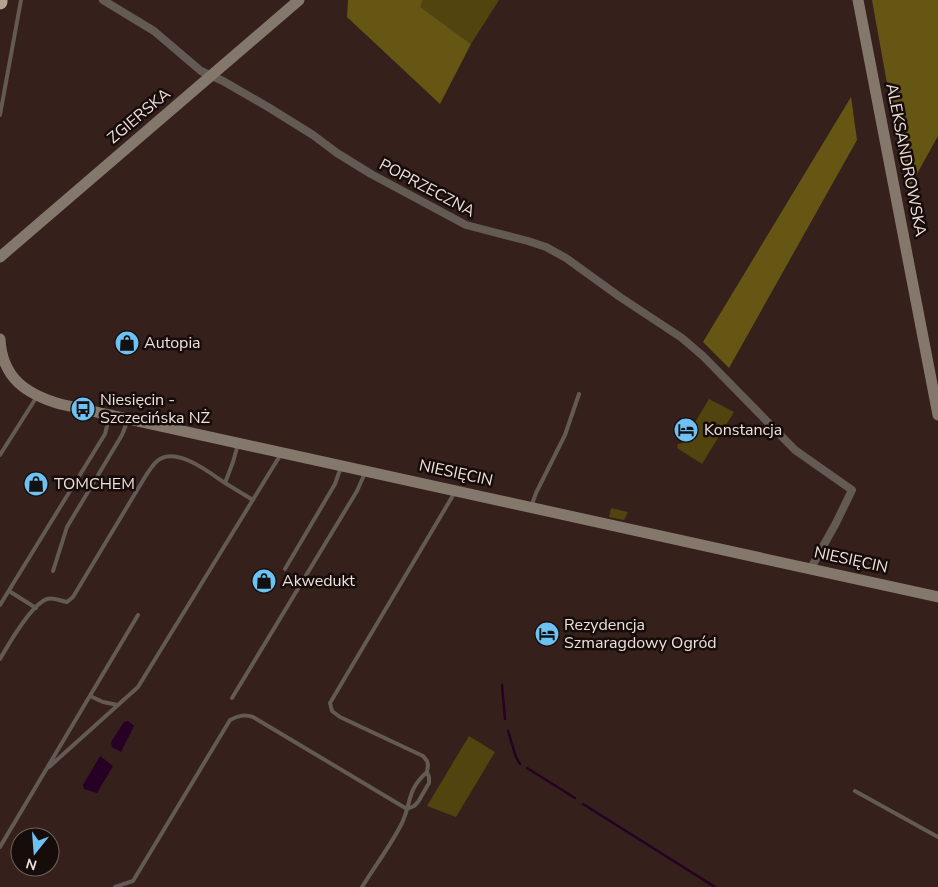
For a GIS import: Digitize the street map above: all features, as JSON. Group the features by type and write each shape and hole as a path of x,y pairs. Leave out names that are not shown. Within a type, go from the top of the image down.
{"street":[{"name":"POPRZECZNA","path":"103,0 154,31 201,71 268,107 371,174 466,225 546,247 566,258 682,338 703,356 795,450 852,490 811,568"},
{"name":"ZGIERSKA","path":"0,257 299,0"},
{"name":"ALEKSANDROWSKA","path":"858,0 938,415"},
{"name":"NIESIĘCIN","path":"0,339 4,359 10,373 24,389 36,396 60,404 938,596"}],"lane":[{"path":"0,116 21,0"},
{"path":"531,507 565,435 579,394"},
{"path":"0,455 36,396"},
{"path":"0,605 104,436 110,415"},
{"path":"53,571 66,526 122,435 128,419"},
{"path":"225,483 238,442"},
{"path":"46,769 118,705 132,695 141,683 282,452"},
{"path":"0,659 13,636 36,608 48,599 67,602 73,597 145,477 158,460 169,456 183,458 253,500"},
{"path":"285,569 336,484 341,465"},
{"path":"232,698 357,491 366,470"},
{"path":"407,810 418,802 429,783 427,761 423,756 340,717 332,711 330,703 456,490"},
{"path":"9,591 36,608"},
{"path":"0,847 138,615"},
{"path":"90,696 103,702 118,705"},
{"path":"115,887 132,881 230,720 238,716 246,715 253,717 407,810"},
{"path":"362,887 402,824 411,792 419,779 427,772"},
{"path":"855,791 938,838"}],"shaded area":[{"path":"348,0 423,0 420,7 471,44 440,104 347,17"},
{"path":"423,0 499,0 471,44 419,7"},
{"path":"872,0 938,0 938,136 908,190 905,183"},
{"path":"851,97 857,140 729,368 703,342"},
{"path":"709,399 734,412 702,464 677,448 678,444 683,443 681,437 691,429"},
{"path":"611,508 628,512 624,520 609,517"},
{"path":"128,721 134,726 121,752 112,747 111,742 124,722"},
{"path":"469,736 495,752 456,817 427,806"},
{"path":"100,756 113,766 97,793 84,789 83,785"}],"waterway":[{"path":"502,685 505,719"},
{"path":"508,731 520,764"},
{"path":"527,768 575,798"},
{"path":"583,804 715,887"}],"place":[{"name":"Autopia","path":"127,343"},
{"name":"Niesięcin - Szczecińska NŻ","path":"83,409"},
{"name":"Konstancja","path":"686,430"},
{"name":"TOMCHEM","path":"36,484"},
{"name":"Akwedukt","path":"264,581"},
{"name":"Rezydencja Szmaragdowy Ogród","path":"547,634"}]}
